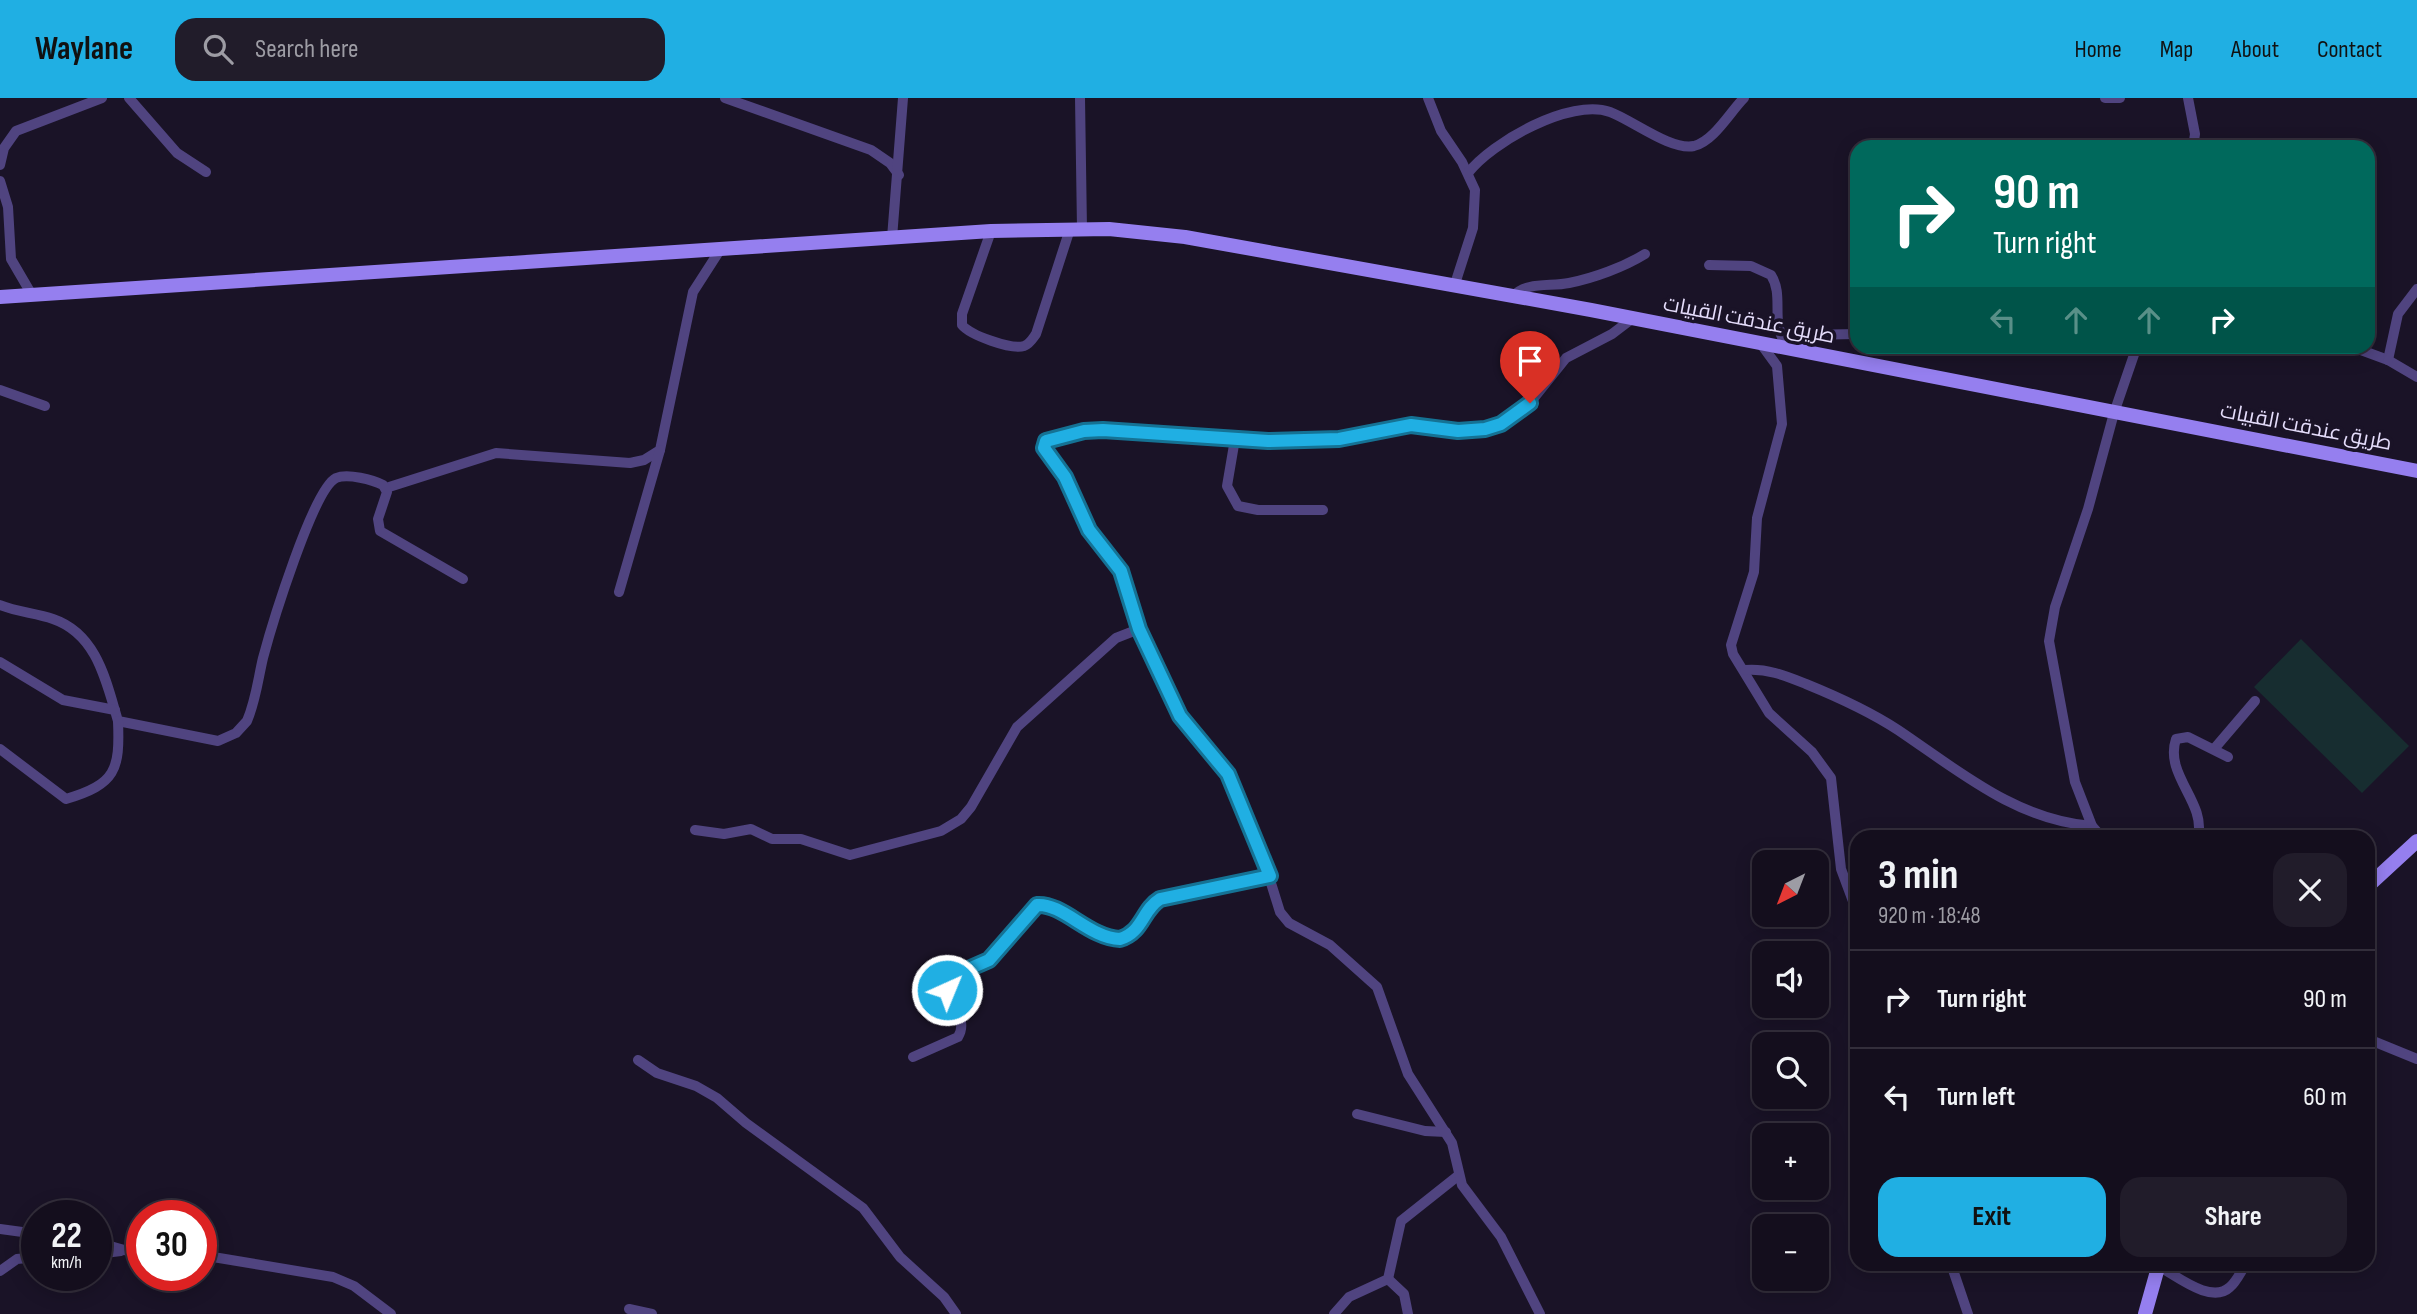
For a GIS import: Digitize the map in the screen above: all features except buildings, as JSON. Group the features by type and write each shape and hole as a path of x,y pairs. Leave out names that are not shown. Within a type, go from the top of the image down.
{"main road":[{"name":"طريق عندقت القبيات","path":"0,297 991,231 1138,231 1185,237 1773,344 2417,471"},
{"path":"2375,880 2417,841"},
{"path":"2145,1314 2157,1271"}],"street":[{"path":"0,165 4,148 16,131 102,98"},
{"path":"129,98 177,153 206,172"},
{"path":"725,98 872,150 890,163 899,175"},
{"path":"892,237 903,98"},
{"path":"991,231 962,314 962,325 974,335 1020,346 1028,343 1036,334 1076,229 1080,98"},
{"path":"1428,98 1441,131 1468,173 1475,190 1476,209 1468,248 1454,287"},
{"path":"1468,173 1488,152 1512,135 1584,109 1608,111 1677,145 1695,146 1712,133 1744,98"},
{"path":"2105,98 2120,98"},
{"path":"2188,98 2194,140"},
{"path":"0,181 8,207 12,259 32,295"},
{"path":"619,592 660,450 694,292 720,250"},
{"path":"1512,297 1524,287 1569,283 1645,254"},
{"path":"1709,265 1751,266 1772,275 1776,289 1778,327 1773,344 1782,424 1757,518 1756,558 1750,588 1732,638 1733,654 1769,713 1812,752 1831,778 1841,869 1850,901"},
{"path":"2388,360 2398,314 2417,289"},
{"path":"1540,1314 1501,1237 1467,1192 1446,1132 1408,1074 1377,987 1330,945 1284,918 1270,876 1228,774 1180,716 1139,629 1121,571 1089,530 1065,477 1044,448 1045,442 1050,438 1103,430 1235,439 1339,439 1411,425 1458,431 1485,429 1501,424 1530,403 1566,358 1612,334 1633,318"},
{"path":"1773,344 1803,335 1850,334"},
{"path":"2096,830 2071,764 2049,641 2055,607 2088,509 2114,413 2134,354"},
{"path":"2372,354 2417,377"},
{"path":"0,390 45,406"},
{"path":"1235,439 1227,486 1230,497 1238,506 1258,510 1324,510"},
{"path":"386,488 496,453 630,463 644,460 660,450"},
{"path":"0,662 63,699 116,715 210,740 218,741 236,733 247,721 253,705 263,657 284,588 327,486 335,479 345,477 380,483 386,488"},
{"path":"386,488 378,519 380,531 463,579"},
{"path":"0,605 53,618 80,635 97,659 116,715 120,751 111,775 96,788 66,799 0,749"},
{"path":"695,830 724,834 751,830 772,839 801,839 850,855 941,831 971,807 1017,727 1116,638 1139,629"},
{"path":"1745,670 1760,669 1778,674 1848,702 1896,729 2005,801 2055,821 2092,826"},
{"path":"2214,749 2255,701"},
{"path":"2198,830 2197,813 2181,784 2174,744 2176,738 2184,736 2228,757"},
{"path":"913,1057 958,1037 961,1018 947,990 948,978 989,960 1032,907 1048,906 1102,936 1120,939 1140,926 1150,907 1160,899 1270,876"},
{"path":"2375,1042 2417,1059"},
{"path":"638,1059 657,1073 696,1086 717,1098 746,1123 863,1208 900,1257 944,1297 956,1314"},
{"path":"1357,1114 1425,1131 1446,1132"},
{"path":"1334,1314 1349,1297 1381,1285 1388,1279 1401,1221 1459,1175"},
{"path":"0,1229 21,1232"},
{"path":"112,1247 124,1251"},
{"path":"112,1252 124,1251"},
{"path":"217,1258 333,1277 354,1286 391,1314"},
{"path":"0,1271 21,1259"},
{"path":"1953,1271 1968,1314"},
{"path":"2169,1271 2200,1289 2217,1293 2230,1287 2241,1271"},
{"path":"1388,1279 1404,1294 1408,1314"},
{"path":"629,1309 652,1314"}],"green space":[{"path":"2301,639 2409,746 2362,793 2254,687"}],"route":[{"path":"947,990 948,978 989,960 1032,907 1037,905 1048,906 1102,936 1120,939 1127,937 1140,926 1155,901 1168,895 1270,876 1234,785 1220,761 1180,716 1139,629 1125,578 1110,554 1089,530 1065,477 1044,448 1046,441 1084,431 1103,430 1143,430 1268,441 1339,439 1411,425 1472,431 1501,424 1530,403"}]}
